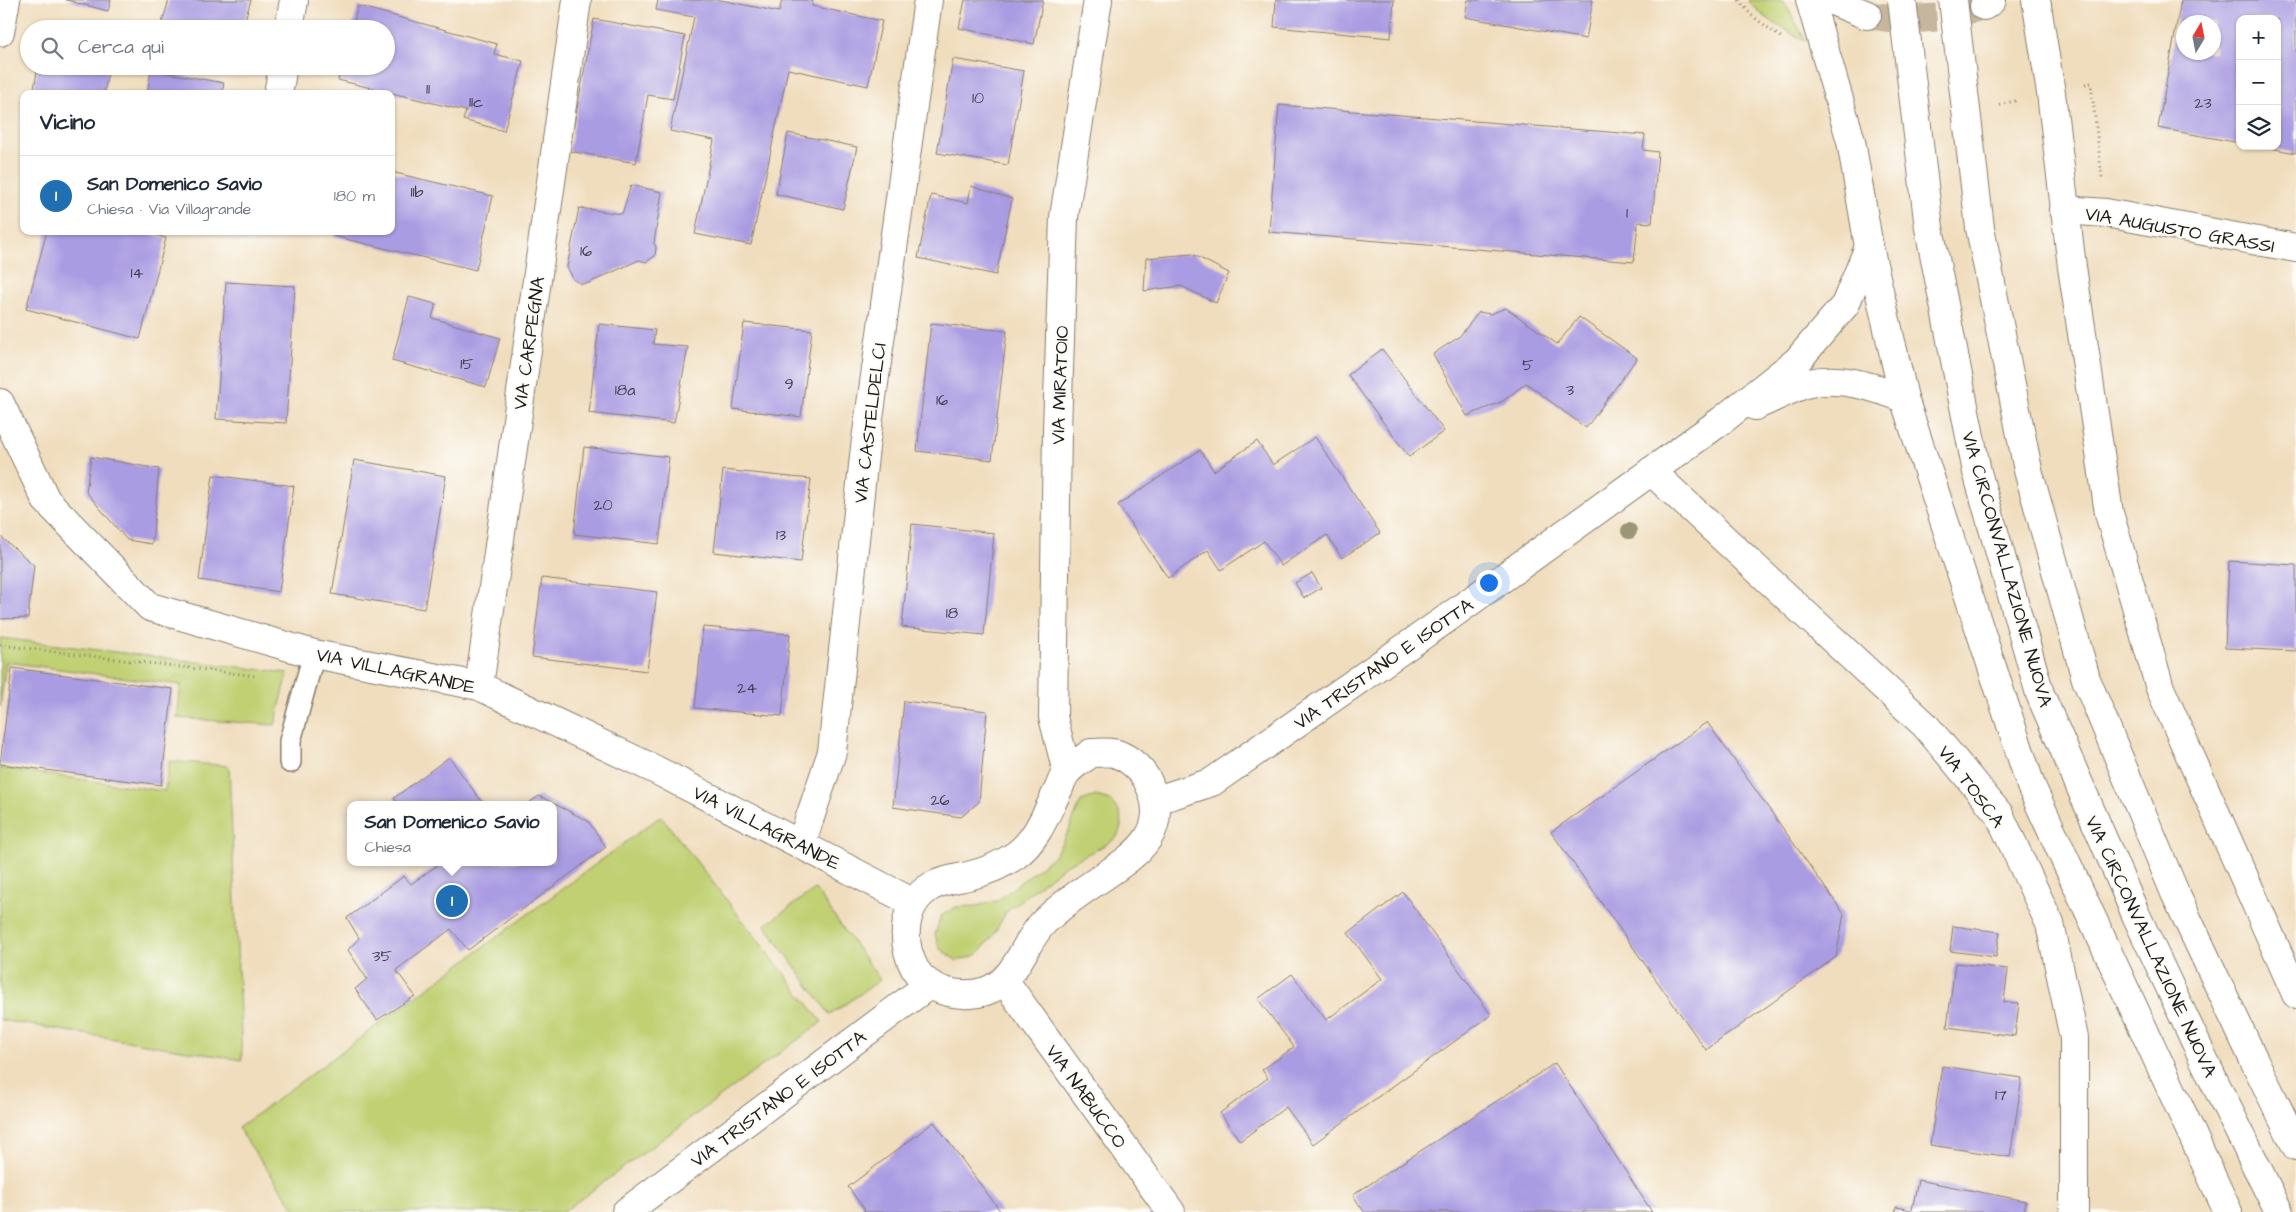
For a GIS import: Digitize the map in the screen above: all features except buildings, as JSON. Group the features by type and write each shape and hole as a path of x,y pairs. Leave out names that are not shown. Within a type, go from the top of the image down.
{"street":[{"path":"0,32 6,0"},
{"path":"291,20 294,0"},
{"name":"VIA CARPEGNA","path":"479,686 575,0"},
{"name":"VIA CASTELDELCI","path":"801,844 832,752 865,447 928,0"},
{"name":"VIA MIRATOIO","path":"1067,772 1053,717 1057,430 1064,217 1098,0"},
{"path":"1810,0 1851,141 1869,247 1904,398 2031,786 2228,1212"},
{"path":"1830,0 1867,15"},
{"name":"VIA CIRCONVALLAZIONE NUOVA","path":"1902,0 1930,228 1977,472 2040,694 2136,915 2212,1077 2279,1212"},
{"path":"1953,0 1980,228 2028,470 2083,670 2175,893 2296,1146"},
{"path":"2036,0 2051,92 2064,210 2109,513 2164,698 2296,994"},
{"path":"279,90 281,75"},
{"name":"VIA AUGUSTO GRASSI","path":"2064,210 2106,213 2296,248"},
{"name":"VIA TRISTANO E ISOTTA","path":"1157,800 1212,782 1446,619 1721,421 1797,361 1845,305 1869,247"},
{"name":"VIA TRISTANO E ISOTTA","path":"1721,421 1809,383 1842,381 1873,387 1904,398"},
{"name":"VIA VILLAGRANDE","path":"0,403 46,500 150,607 314,654 479,686 654,769 914,903"},
{"name":"VIA TOSCA","path":"1652,471 1925,725 1999,814 2050,924 2074,1038 2074,1212"},
{"path":"1091,753 1117,754 1144,773 1157,800 1154,826 1141,849 1117,869 1066,903 1042,924 1025,948 1017,964 1004,980 987,991 968,995 948,992 930,984 917,972 908,956 905,938 907,920 914,903 925,890 944,880 996,867 1018,854 1043,823 1067,772 1091,753"},
{"name":"VIA NABUCCO","path":"1004,980 1170,1212"},
{"name":"VIA TRISTANO E ISOTTA","path":"626,1212 930,984"}],"lane":[{"path":"290,762 290,741 314,654"}],"path":[{"path":"2090,83 2106,213"},
{"path":"0,644 306,682"}],"green space":[{"path":"1748,0 1783,0 1806,41 1767,18"},
{"path":"0,638 288,673 275,725 177,718 181,685 6,662 0,707"},
{"path":"169,761 229,766 242,1060 0,1020 0,768 165,791"},
{"path":"1096,796 1110,800 1120,813 1121,826 1117,837 1064,866 1006,912 993,936 977,955 957,961 939,948 935,934 941,916 956,907 976,906 997,901 1055,855 1068,832 1081,801"},
{"path":"661,816 822,1022 563,1212 297,1212 238,1128"},
{"path":"815,889 880,980 830,1015 765,925"}],"tunnel":[{"path":"1867,15 1903,20 1942,17 1984,6"}],"place":[{"name":"San Domenico Savio","path":"452,901"}]}
